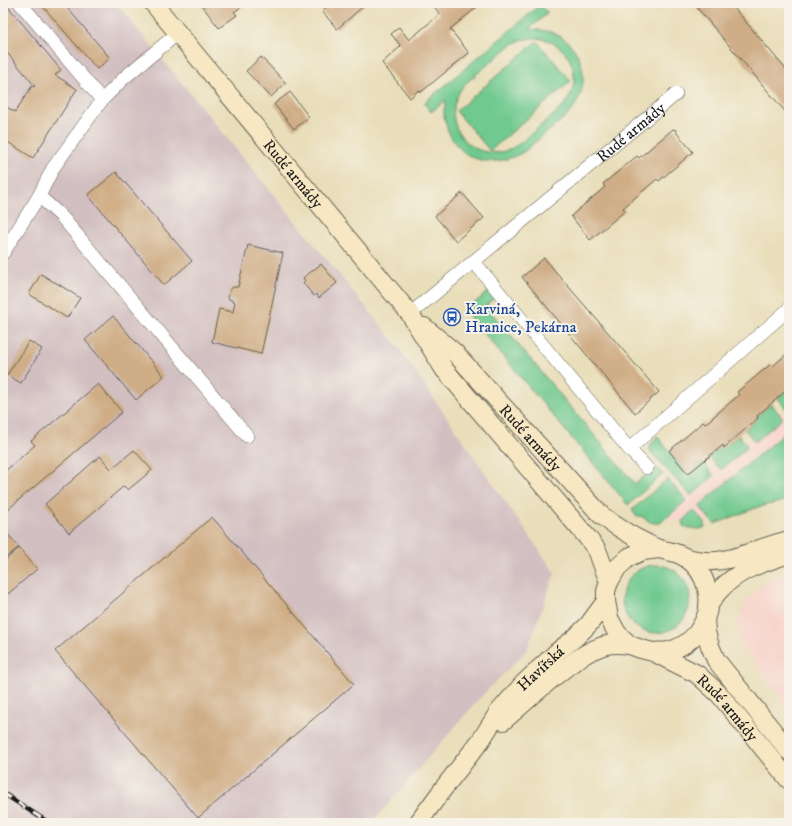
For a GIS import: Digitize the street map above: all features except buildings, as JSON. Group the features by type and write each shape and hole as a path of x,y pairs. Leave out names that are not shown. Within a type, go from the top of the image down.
{"main road":[{"name":"Rudé armády","path":"153,3 410,314 444,368 587,537 597,550 609,582"},
{"name":"Rudé armády","path":"410,314 454,353 601,515 629,534 659,549 673,552 686,558 696,567 704,579 708,592 706,632 716,660 789,751"},
{"path":"686,558 704,562 719,561 738,557 789,540"},
{"name":"Rudé armády","path":"659,549 643,551 629,557 617,568 609,582 606,591 606,601 609,618 617,633 630,644 653,652 698,674 718,694 789,780"},
{"path":"707,612 718,591 727,582 744,570 789,554"},
{"name":"Havířská","path":"418,823 481,740 498,712 524,683 589,624 606,601"},
{"name":"Rudé armády","path":"653,652 669,651 684,644 697,633 707,612"},
{"name":"Havířská","path":"481,740 539,689 576,660 595,649 606,645 630,644"}],"street":[{"path":"20,3 102,100"},
{"path":"3,253 39,196 53,168 102,100 125,77 178,33"},
{"name":"Rudé armády","path":"410,314 676,94"},
{"path":"39,196 61,216 247,436"},
{"path":"474,262 629,449 647,468"},
{"path":"629,449 789,310"}],"shaded area":[{"path":"3,3 116,3 393,340 555,573 527,650 478,700 372,823 3,823"},
{"path":"789,406 789,494 762,500 693,523 656,517"},
{"path":"789,576 789,709 739,641 738,619 748,599 768,580"}],"green space":[{"path":"540,5 548,13 529,29 550,32 565,40 573,47 582,65 583,86 580,96 571,111 525,151 504,160 482,160 463,152 455,144 449,133 444,118 446,100 431,112 424,103","holes":["537,38 555,44 562,49 569,59 574,73 574,80 568,100 552,116 514,147 506,151 498,152 482,151 474,148 462,137 455,123 454,106 458,94 465,84 511,45 521,40"]},
{"path":"537,41 571,81 490,151 456,111"},
{"path":"490,290 494,298 486,306 635,484 656,467 663,474 628,505 465,311"},
{"path":"789,388 789,413 778,398"},
{"path":"771,404 783,418 755,442 745,430 758,418 757,416"},
{"path":"789,429 789,500 758,507 715,524 712,522 700,507 701,504"},
{"path":"739,435 748,447 721,470 709,457 723,445 725,447"},
{"path":"657,436 688,474 703,462 714,476 691,496 648,449"},
{"path":"667,479 687,500 659,524 650,522 641,516 636,516 632,510"},
{"path":"692,511 695,512 705,523 705,527 698,529 683,526 682,521"},
{"path":"649,565 663,565 675,571 684,580 690,592 688,612 680,623 669,631 663,633 649,633 643,631 632,623 624,612 622,606 622,592 624,586 632,575 643,567"}],"railway":[{"path":"3,793 49,823"}],"place":[{"name":"Karviná, Hranice, Pekárna","path":"452,317"}]}
